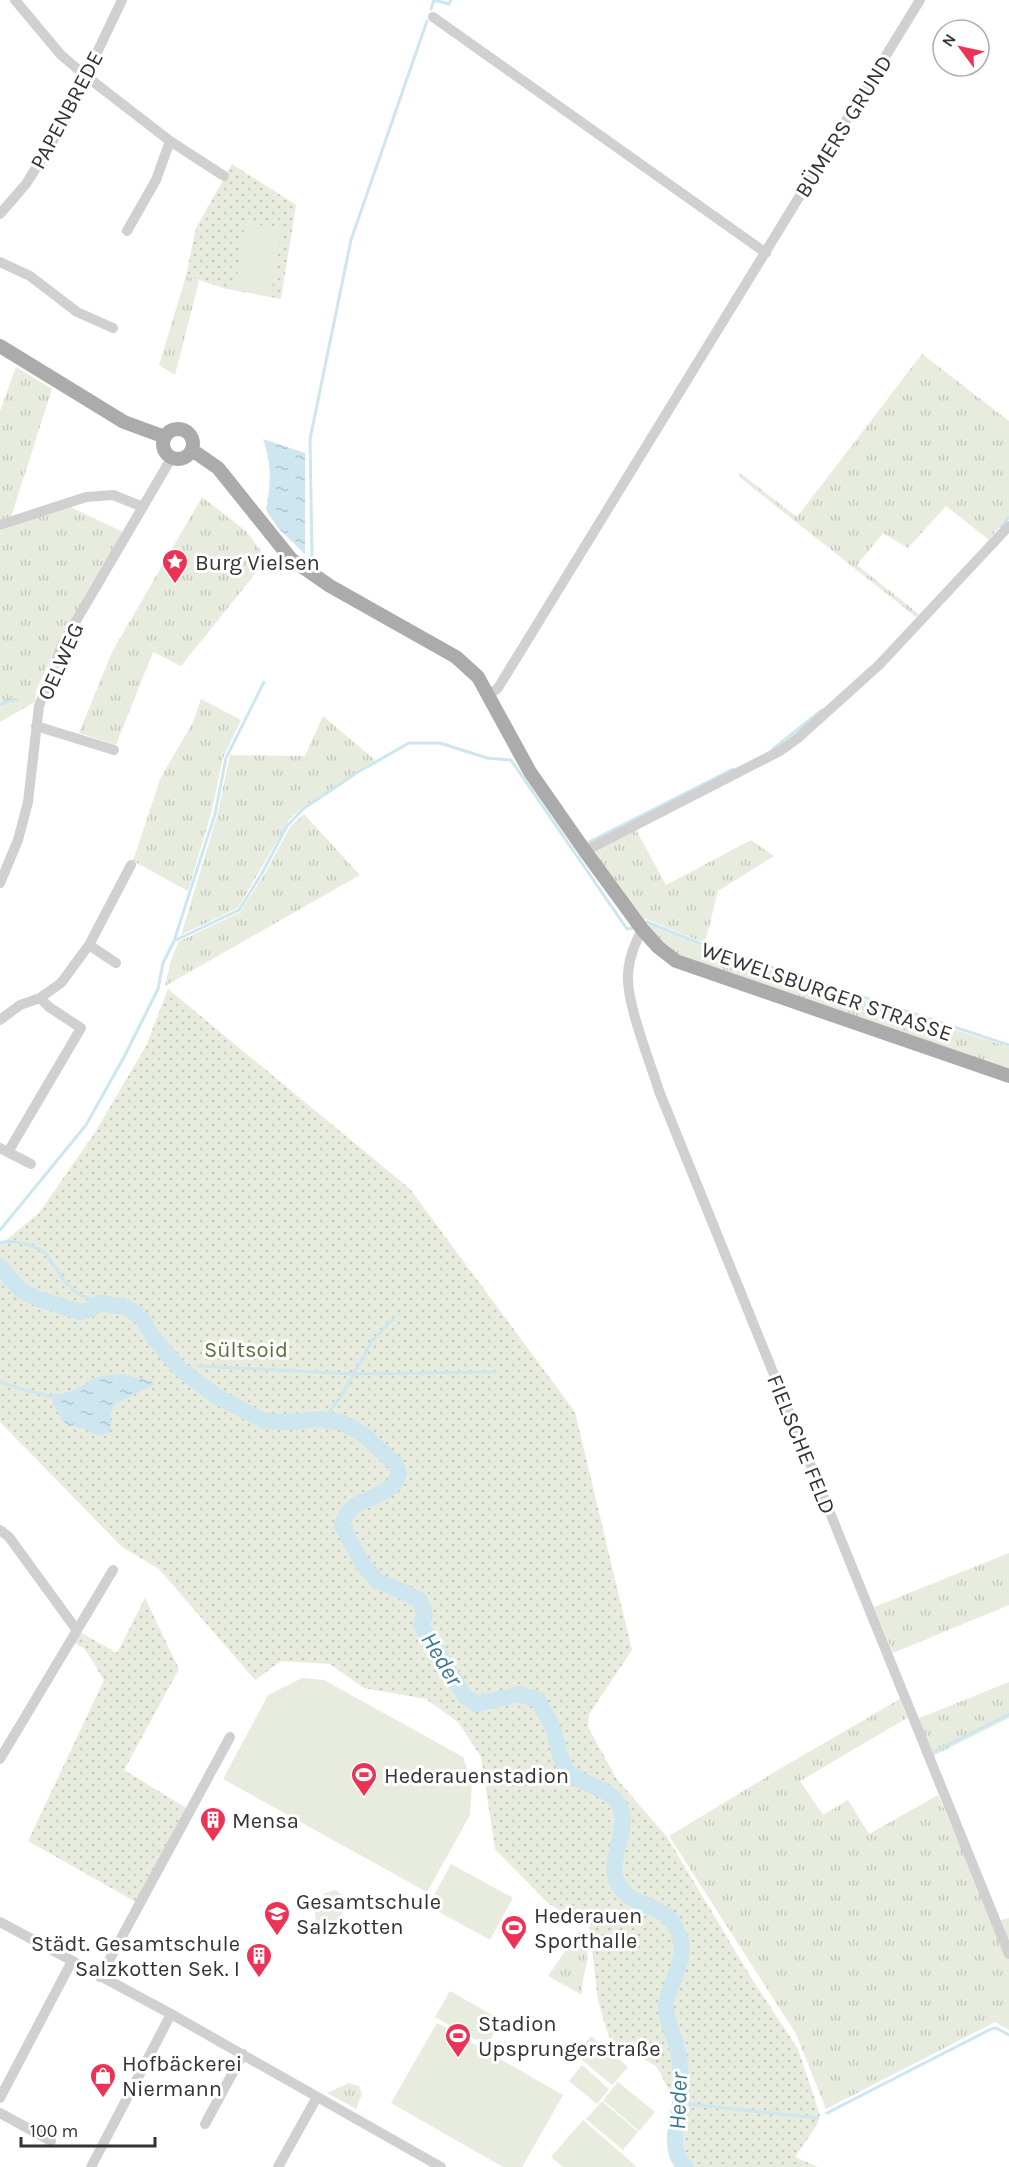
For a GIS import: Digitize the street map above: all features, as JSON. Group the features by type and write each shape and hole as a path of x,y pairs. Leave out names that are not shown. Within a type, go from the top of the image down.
{"main road":[{"path":"0,346 124,422 165,438"},
{"path":"174,429 186,431 192,436 194,444 192,450 186,457 180,459 172,457 165,451 165,438 174,429"},
{"path":"192,450 218,468 291,559 330,586 456,657 478,677 530,772 585,851"},
{"name":"WEWELSBURGER STRASSE","path":"585,851 642,929 658,947 676,961 1009,1076"}],"street":[{"path":"15,0 62,55 86,76 170,141 224,176"},
{"name":"PAPENBREDE","path":"0,214 26,184 62,126 122,0"},
{"name":"BÜMERS GRUND","path":"489,695 498,688 921,0"},
{"path":"433,17 766,253"},
{"path":"128,231 156,180 170,141"},
{"path":"0,262 30,276 77,312 113,328"},
{"name":"OELWEG","path":"0,883 18,840 30,793 39,706 49,676 62,645 172,457"},
{"path":"0,525 86,497 113,495 143,507"},
{"path":"585,851 780,751 798,738 879,665 1009,526"},
{"path":"36,726 114,750"},
{"path":"0,1020 20,1005 40,998 61,983 89,945 131,865"},
{"name":"FIELSCHE FELD","path":"642,929 629,959 627,976 631,1003 659,1091 1009,1954"},
{"path":"89,945 116,963"},
{"path":"31,1164 4,1150 81,1028 49,1007 40,998"},
{"path":"0,1530 9,1537 76,1629"},
{"path":"0,1759 113,1570"},
{"path":"100,1977 230,1737"},
{"path":"0,1922 171,2014 441,2167"},
{"path":"0,2098 72,1961"},
{"path":"96,2165 171,2014"},
{"path":"206,2124 243,2054"},
{"path":"278,2167 317,2097"},
{"path":"0,2113 51,2141"}],"green space":[{"path":"232,164 296,205 281,299 227,289 186,276 196,228"},
{"path":"245,223 282,228 271,295 235,290"},
{"path":"186,276 199,281 175,375 159,365"},
{"path":"922,354 1009,421 1009,515 989,540 946,506 908,548 883,533 857,565 919,614 916,617 738,476 740,473 797,517"},
{"path":"16,367 52,389 11,517 0,521 0,411"},
{"path":"202,497 247,532 267,559 181,666 153,652 116,745 79,733 112,652"},
{"path":"68,506 123,532 58,643 36,691 0,701 0,531"},
{"path":"36,691 35,702 0,722 0,701"},
{"path":"201,699 241,720 223,758 211,814 188,891 133,861 160,779 193,722"},
{"path":"323,716 375,760 291,817 238,908 181,935 217,816 230,755 305,756"},
{"path":"304,814 360,875 165,986 178,942 240,912 264,875 290,827"},
{"path":"635,828 666,885 751,840 774,856 718,891 705,943 646,919 643,921 594,856 596,850"},
{"path":"651,925 740,960 1009,1047 1009,1069 682,957 657,939 646,926"},
{"name":"Sültsoid","path":"168,989 410,1189 575,1412 632,1650 589,1714 588,1727 616,1778 667,1837 752,1979 798,2049 820,2115 817,2125 795,2157 818,2167 675,2167 669,2148 674,2100 657,2067 609,2037 598,2001 589,1925 550,1905 495,1849 481,1757 458,1722 426,1699 364,1688 330,1664 281,1661 255,1680 159,1569 122,1547 0,1422 0,1245 39,1213 94,1134 146,1046"},
{"path":"1009,1553 1009,1605 893,1653 874,1607"},
{"path":"145,1598 179,1669 124,1770 188,1809 136,1902 28,1841 104,1680 85,1649 72,1642 78,1631 117,1653"},
{"name":"Hederauenstadion","path":"302,1678 324,1680 463,1757 472,1781 470,1815 427,1892 223,1779 268,1695"},
{"path":"1009,1682 1009,1718 933,1756 917,1719"},
{"path":"900,1699 907,1718 800,1781 823,1815 848,1800 869,1834 938,1795 993,1922 1009,1918 1009,2030 995,2022 826,2109 796,2034 669,1836"},
{"path":"451,1864 513,1898 490,1940 428,1906"},
{"path":"336,1890 344,1897 342,1914 331,1926 320,1927 315,1918 317,1905 325,1893"},
{"path":"579,1931 588,1954 582,1995 548,1976"},
{"path":"450,1991 501,2020 487,2046 435,2017"},
{"name":"Stadion Upsprungerstraße","path":"437,2023 563,2095 522,2167 503,2167 391,2103"},
{"path":"591,2036 628,2067 612,2085 576,2055"},
{"path":"582,2065 609,2089 597,2104 569,2081"},
{"path":"618,2082 655,2112 639,2131 603,2100"},
{"path":"349,2083 359,2086 362,2094 356,2109 327,2093"},
{"path":"602,2101 638,2132 623,2150 586,2119"},
{"path":"583,2120 637,2167 563,2167 551,2157"}],"water":[{"path":"263,439 305,453 305,554 278,528 266,510 270,474"},
{"path":"122,1374 154,1382 153,1385 115,1404 111,1413 110,1431 106,1434 100,1436 65,1423 53,1405 53,1394 69,1392 96,1378"}],"waterway":[{"path":"431,9 434,0 449,4 451,0"},
{"path":"310,562 312,557 310,439 351,240 427,21"},
{"path":"1001,527 1009,517"},
{"path":"174,941 215,814 226,758 264,682"},
{"path":"0,704 17,699"},
{"path":"773,749 822,710"},
{"path":"0,1230 86,1125 158,989 163,963 174,941 239,910 287,826 303,809 358,772 409,743 440,743 487,758 511,760 627,929 633,928"},
{"path":"589,842 733,769"},
{"path":"644,923 647,922 699,943 1009,1045"},
{"name":"Heder","path":"0,1243 17,1242 41,1250 74,1291 99,1303"},
{"name":"Heder","path":"0,1266 20,1290 39,1299 80,1312 89,1310 99,1303 126,1307 141,1317 153,1337 180,1369 216,1396 264,1421 291,1422 320,1419 343,1423 364,1435 396,1464 399,1474 393,1485 351,1509 342,1526 364,1566 377,1580 420,1600 425,1616 421,1625 465,1696 477,1704 519,1694 538,1700 553,1728 560,1756 568,1771 610,1795 620,1807 622,1827 614,1868 620,1887 636,1901 663,1913 677,1929 681,1942 681,1959 666,2008 680,2067 681,2093 675,2132 676,2152 686,2167"},
{"path":"324,1419 342,1395 372,1341 394,1318"},
{"path":"199,1366 353,1374 495,1372"},
{"path":"0,1382 19,1388"},
{"path":"22,1389 52,1397"},
{"path":"934,1752 1009,1714"},
{"path":"827,2113 991,2029 996,2028 1009,2035"},
{"path":"679,2103 818,2118"}],"place":[{"name":"Burg Vielsen","path":"175,585"},
{"name":"Hederauenstadion","path":"364,1798"},
{"name":"Mensa","path":"213,1843"},
{"name":"Gesamtschule Salzkotten","path":"277,1937"},
{"name":"Hederauen Sporthalle","path":"514,1951"},
{"name":"Städt. Gesamtschule Salzkotten Sek. I","path":"259,1979"},
{"name":"Stadion Upsprungerstraße","path":"458,2059"},
{"name":"Hofbäckerei Niermann","path":"103,2099"}]}
